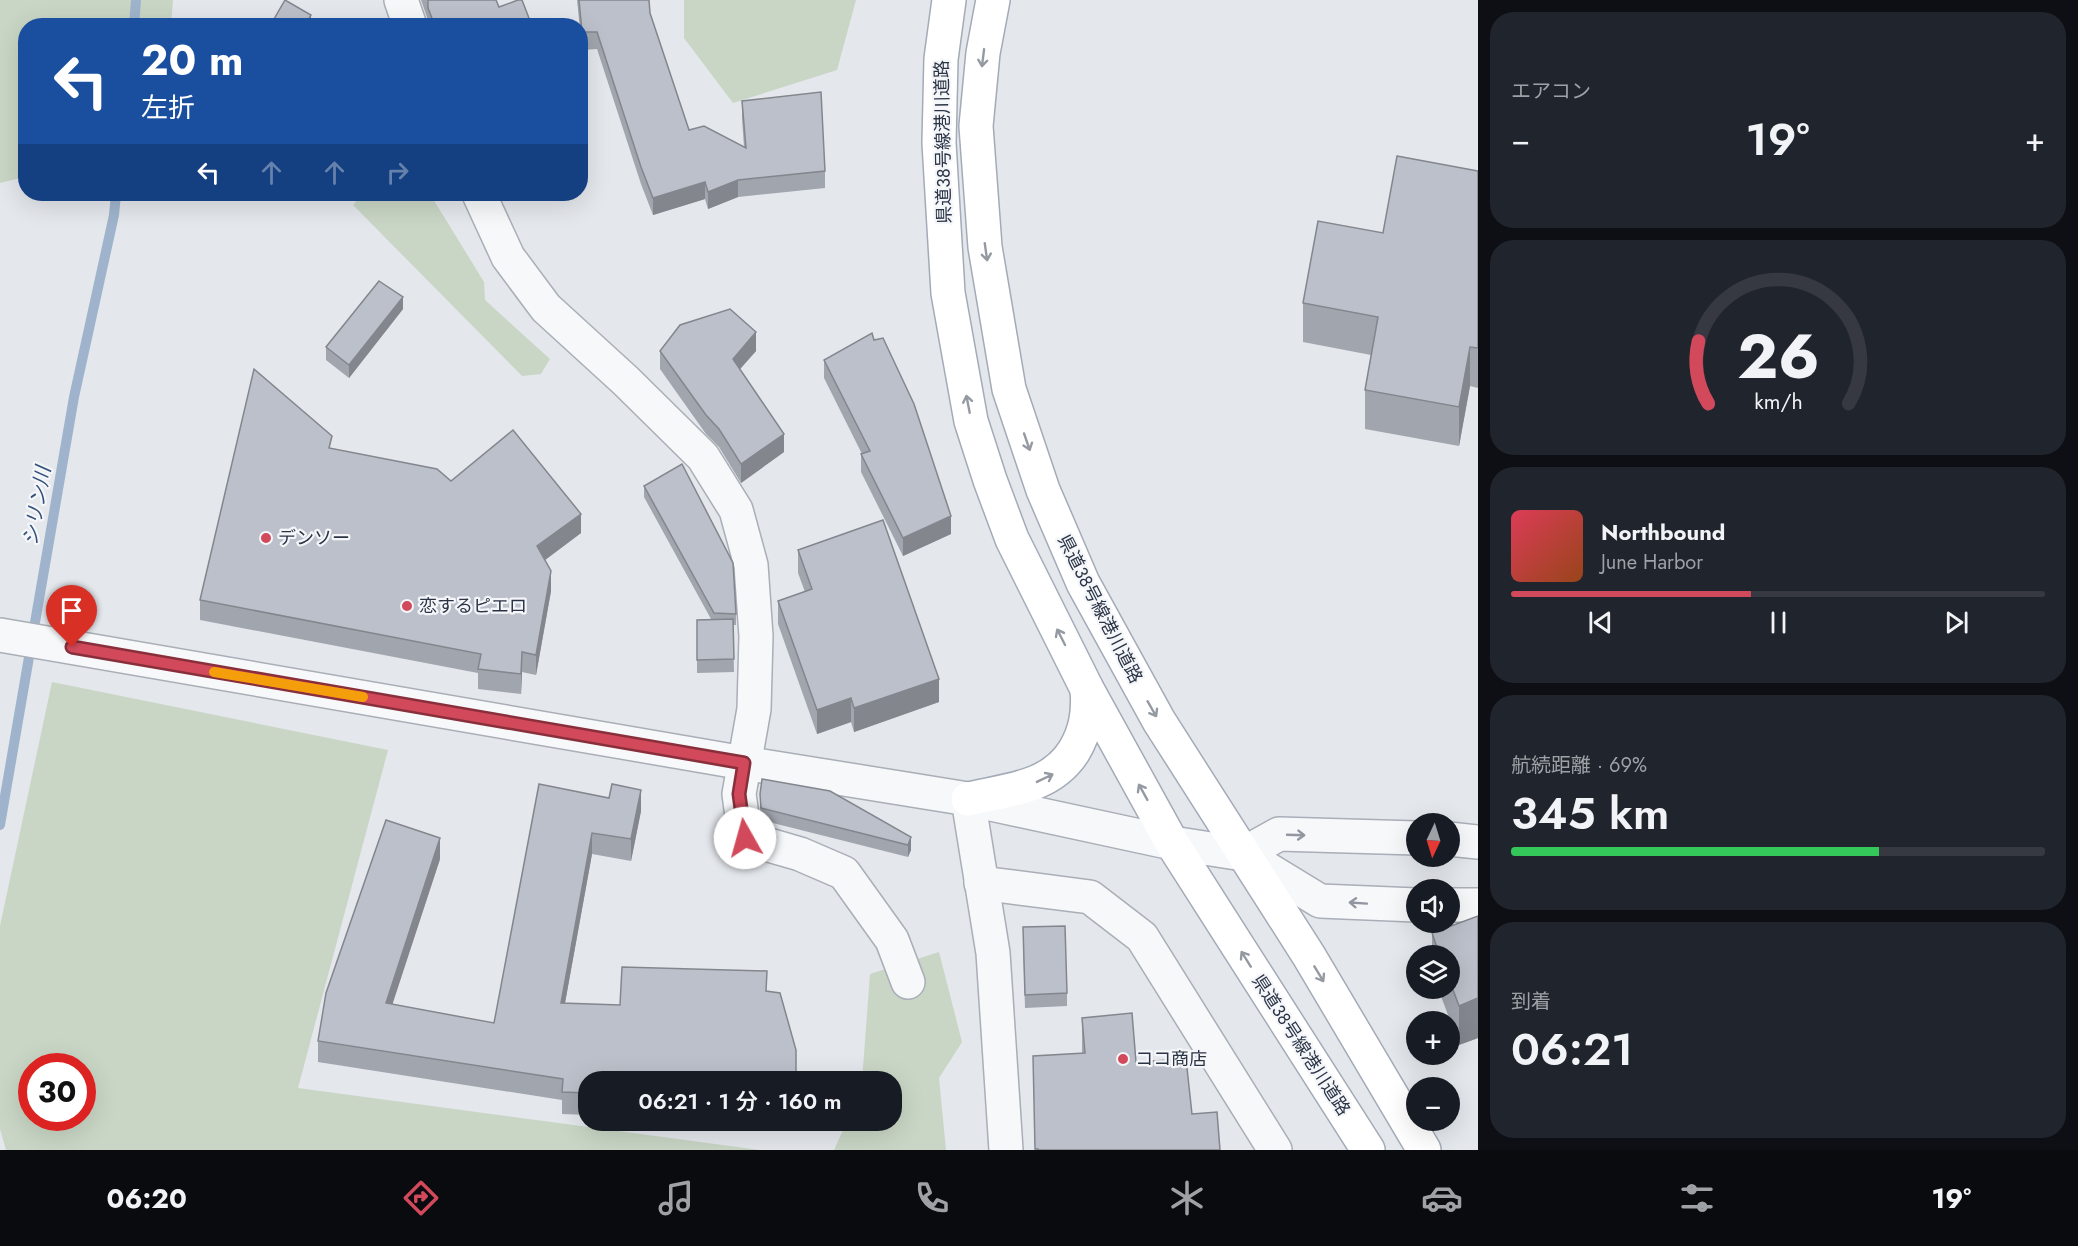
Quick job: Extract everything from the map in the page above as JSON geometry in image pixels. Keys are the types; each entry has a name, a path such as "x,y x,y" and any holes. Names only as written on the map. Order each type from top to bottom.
{"main road":[{"name":"県道38号線港川道路","path":"949,0 941,59 939,143 948,293 971,421 990,480 1012,539 1087,689 1172,843 1368,1150"},
{"name":"県道38号線港川道路","path":"993,0 983,53 976,126 985,247 1009,389 1043,490 1083,584 1159,721 1309,956 1424,1150"},
{"path":"968,799 1035,783 1054,774 1063,766 1082,737 1089,708 1087,689"}],"street":[{"path":"400,0 407,18"},
{"path":"482,201 508,256 546,308 703,456 736,510 751,565 756,636 753,709 739,794 745,838 800,854 844,873 892,940 908,982"},
{"path":"0,635 744,763 968,799 1172,843 1243,854 1320,901 1406,905"},
{"path":"968,799 993,953 1006,1150"},
{"path":"1243,854 1279,834 1406,838"},
{"path":"1460,840 1478,842"},
{"path":"981,883 1090,897 1142,937 1275,1150"},
{"path":"1460,905 1478,905"}],"green space":[{"path":"0,0 173,0 172,18 18,18 18,179 0,183"},
{"path":"684,0 856,0 837,70 733,103 684,38"},
{"path":"356,201 434,201 484,282 485,300 550,359 541,374 522,376 353,205"},
{"path":"52,682 388,750 298,1088 578,1126 578,1131 618,1131 760,1150 6,1150 0,1129 0,926"},
{"path":"939,952 962,1042 939,1078 946,1150 834,1150 843,1131 902,1131 902,1071 863,1071 870,974"}],"building":[{"path":"285,0 311,15 309,18 275,18"},
{"path":"428,0 496,0 499,7 522,0 529,18 432,18"},
{"path":"579,0 649,0 650,13 689,130 704,126 746,148 742,101 821,92 825,171 738,180 708,192 705,182 653,198 597,32 588,32 588,18 581,18"},
{"path":"1397,156 1478,171 1478,348 1470,347 1459,407 1365,390 1378,317 1303,303 1318,221 1383,233"},
{"path":"379,281 403,297 349,365 326,347"},
{"path":"730,309 756,332 733,359 784,434 741,464 719,429 706,415 660,351 680,325"},
{"path":"872,333 874,340 883,338 914,404 951,516 903,538 861,454 870,451 824,360"},
{"path":"254,369 332,436 329,448 437,469 451,481 513,430 581,514 537,546 551,571 536,655 522,652 521,674 478,669 481,654 200,600"},
{"path":"682,464 733,563 736,614 714,613 644,486"},
{"path":"883,520 939,679 854,708 851,698 817,710 778,601 812,589 798,550"},
{"path":"733,619 734,659 697,660 697,620"},
{"path":"762,779 830,791 911,837 908,845 761,808"},
{"path":"539,784 609,798 612,784 641,790 631,839 592,833 561,1003 620,1005 622,967 767,971 766,991 780,993 796,1050 796,1071 578,1071 578,1093 562,1092 563,1079 318,1041 326,993 386,820 440,838 386,1003 494,1023"},
{"path":"1478,916 1478,998 1459,1006 1456,999 1460,999 1460,945 1436,945 1432,933 1460,933 1460,923"},
{"path":"1065,926 1067,993 1025,995 1023,927"},
{"path":"1132,1013 1136,1062 1186,1059 1192,1114 1217,1112 1220,1150 1035,1149 1033,1056 1085,1053 1082,1018"}],"waterway":[{"name":"シリン川","path":"135,18 136,0"},
{"name":"シリン川","path":"0,825 74,397 115,201"}],"slow traffic":[{"path":"214,672 363,697"}],"place":[{"name":"デンソー","path":"266,538"},
{"name":"恋するピエロ","path":"407,606"},
{"name":"ココ商店","path":"1123,1059"}],"route":[{"path":"72,647 744,763 739,794 745,838"}]}
